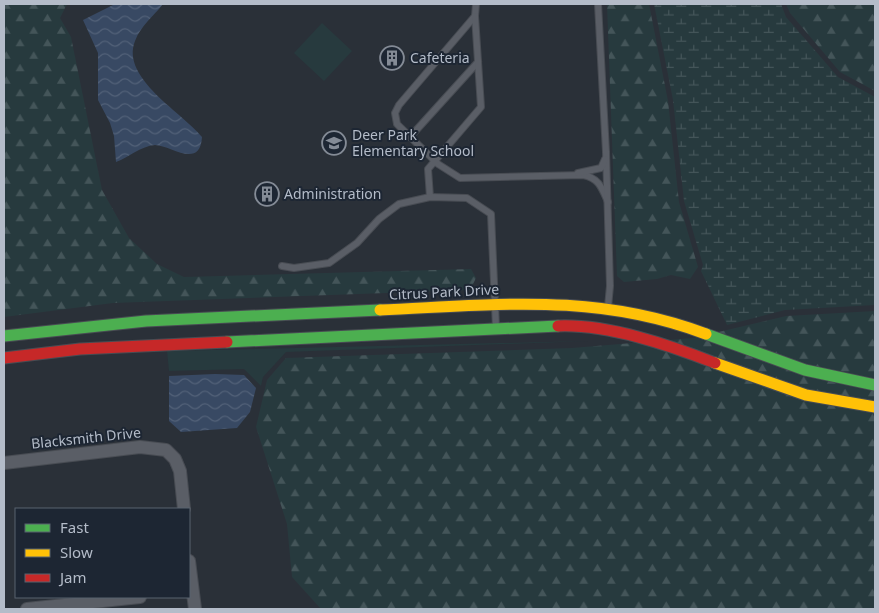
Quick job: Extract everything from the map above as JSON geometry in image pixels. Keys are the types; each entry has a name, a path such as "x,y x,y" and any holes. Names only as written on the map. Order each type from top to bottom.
{"street":[{"name":"Citrus Park Drive","path":"4,336 106,324 542,304 608,308 690,328 773,361 836,379 875,385"},
{"path":"4,358 80,349 563,326 603,330 680,349 744,374 806,395 875,407"},
{"name":"Blacksmith Drive","path":"4,463 130,448 153,447 166,450 175,459 180,471 184,508"},
{"path":"190,592 195,609"},
{"path":"27,609 131,598"}],"lane":[{"path":"430,197 428,169 481,107 475,16 476,4"},
{"path":"598,4 608,202 610,286 608,308"},
{"path":"475,16 399,105 395,113 398,124 434,160 447,171 460,178 591,177 600,183 608,202"},
{"path":"410,137 478,62"},
{"path":"562,176 602,168 606,157"},
{"path":"282,266 294,268 329,263 357,243 379,219 398,204 430,197 466,198 491,214 496,328"}],"green space":[{"path":"4,4 67,4 60,18 71,37 102,190 129,238 157,264 184,277 471,269 476,278 470,290 113,303 4,317"},
{"path":"607,4 649,4 668,101 679,202 698,267 690,279 671,275 657,279 624,282 617,276"},
{"path":"654,4 781,4 786,17 838,77 875,97 875,305 785,310 727,325 701,271 703,265 684,201 673,100"},
{"path":"786,4 875,4 875,91 840,72 790,13"},
{"path":"322,23 352,51 324,81 294,53"},
{"path":"875,311 875,609 321,609 292,577 287,524 256,427 267,380 286,358 572,348 693,338 786,316"},
{"path":"588,341 286,352 263,377 261,386 244,369 169,371 167,351"}],"water":[{"path":"115,4 163,4 144,25 138,35 133,55 136,68 145,81 156,94 202,137 200,147 196,152 190,154 183,153 155,145 116,162 114,136 110,123 98,100 98,53 83,20"},
{"path":"244,375 256,388 250,412 237,428 181,432 169,421 169,376"}],"traffic: fast":[{"path":"4,336 146,321 380,310"},
{"path":"227,342 558,326"},
{"path":"706,334 805,370 875,385"}],"traffic: slow":[{"path":"380,310 544,304 624,312 665,321 706,334"},
{"path":"715,363 806,395 875,407"}],"traffic: jam":[{"path":"558,326 577,326 618,332 678,349 715,363"},
{"path":"4,358 80,349 227,342"}],"place":[{"name":"Cafeteria","path":"392,58"},
{"name":"Deer Park Elementary School","path":"334,143"},
{"name":"Administration","path":"267,194"}]}
